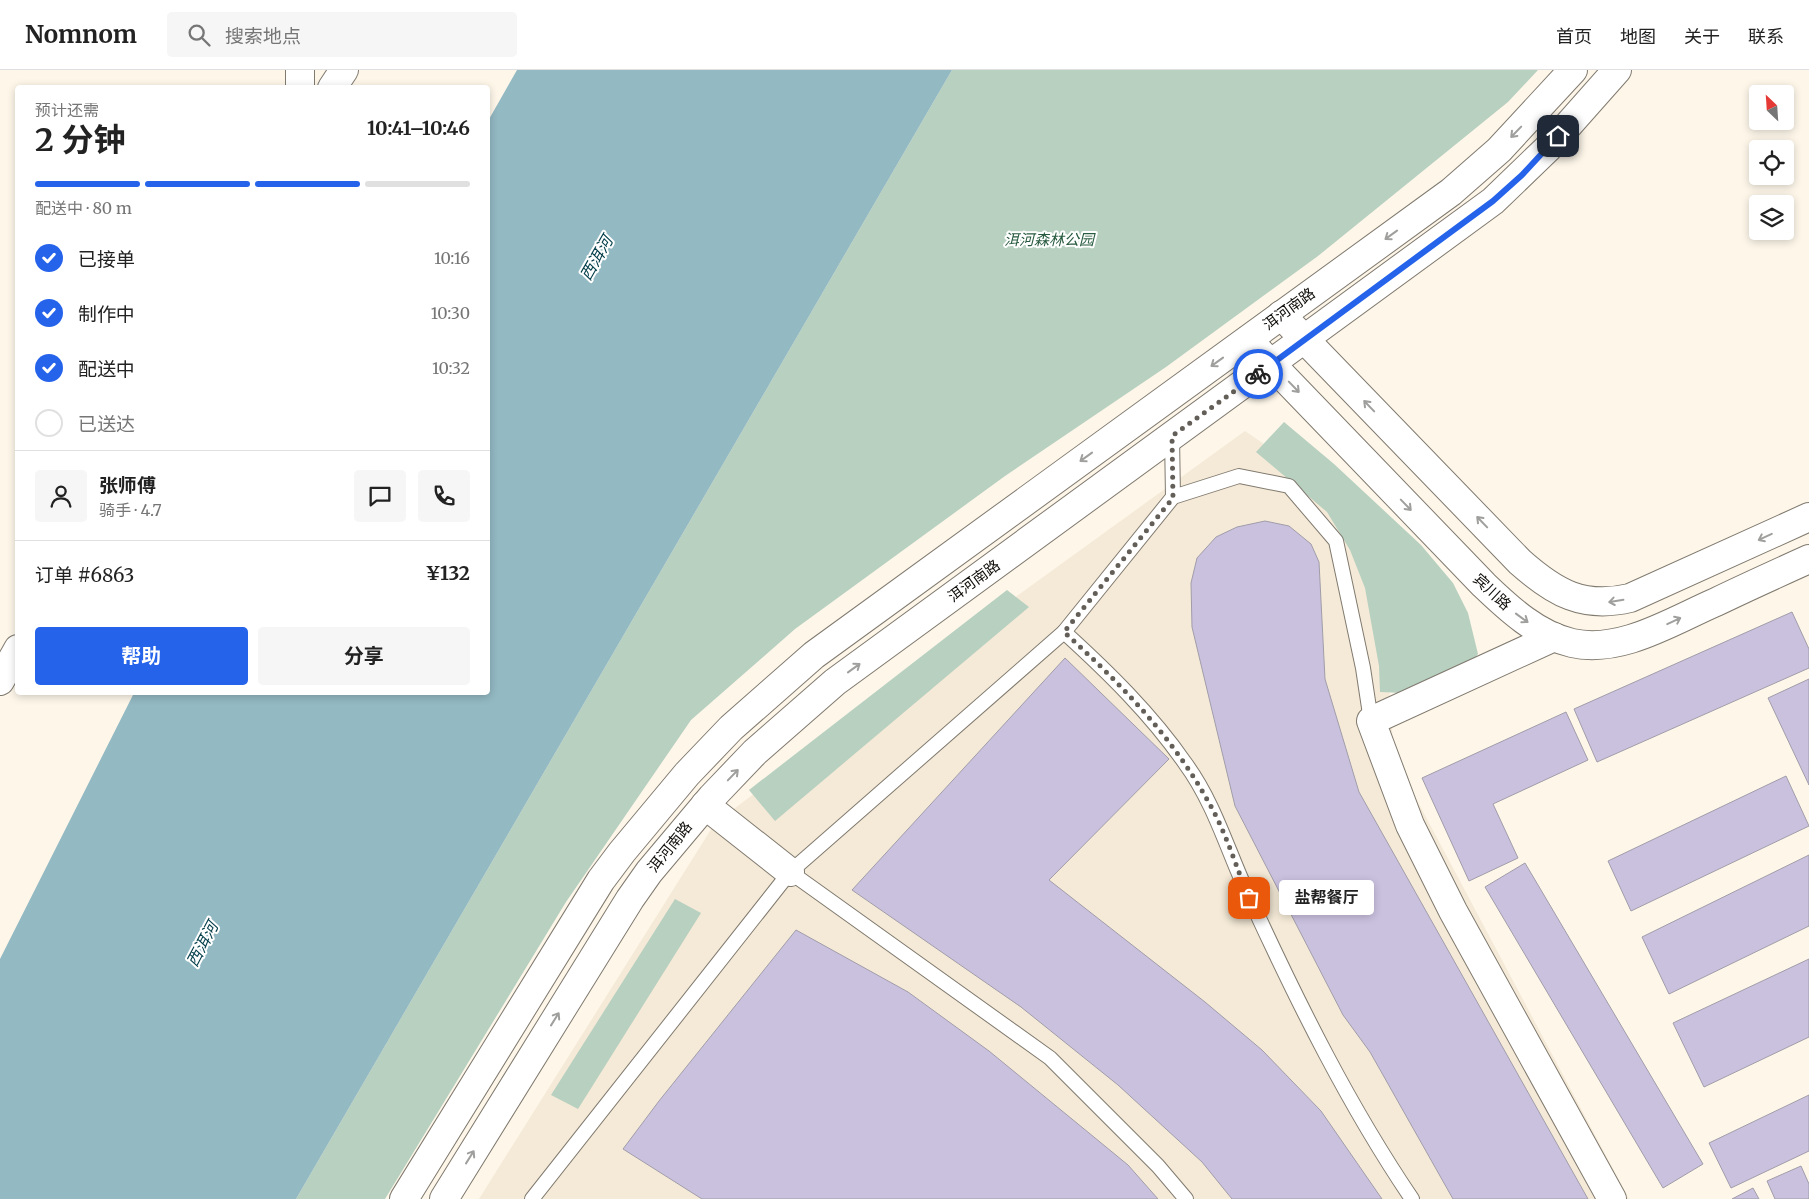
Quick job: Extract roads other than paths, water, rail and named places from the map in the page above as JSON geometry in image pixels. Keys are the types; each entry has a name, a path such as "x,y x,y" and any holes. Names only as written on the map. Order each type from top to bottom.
{"main road":[{"path":"300,70 300,85"},
{"path":"334,85 344,70"},
{"name":"洱河南路","path":"404,1199 601,880 649,817 731,728 814,655 1281,316 1471,175 1522,126 1573,70"},
{"name":"洱河南路","path":"444,1199 630,899 675,839 755,752 828,688 1493,201 1540,156 1617,70"},
{"path":"1281,316 1520,562 1548,585 1574,598 1604,603 1635,597 1809,517"},
{"name":"宾川路","path":"1248,340 1484,585 1520,617 1554,637 1579,644 1597,645 1636,636 1807,564"},
{"path":"1554,637 1371,721 1410,825 1453,911 1612,1199"},
{"path":"0,681 15,654"},
{"path":"705,805 790,872"}],"lane":[{"path":"1172,436 1173,498"},
{"path":"532,1199 790,872 1064,632 1173,498 1239,476 1289,486 1336,541 1363,668 1371,721"},
{"path":"1064,632 1109,673 1159,729 1186,763 1210,804 1249,898 1308,1023 1390,1166 1412,1199"},
{"path":"790,872 1050,1058 1158,1166 1186,1199"}],"water":[{"name":"西洱河","path":"517,70 952,70 296,1199 0,1199 0,959 133,695 490,695 490,117"}],"place":[{"name":"盐帮餐厅","path":"1249,898"}],"park label":[{"name":"洱河森林公园","path":"1049,240"}]}
